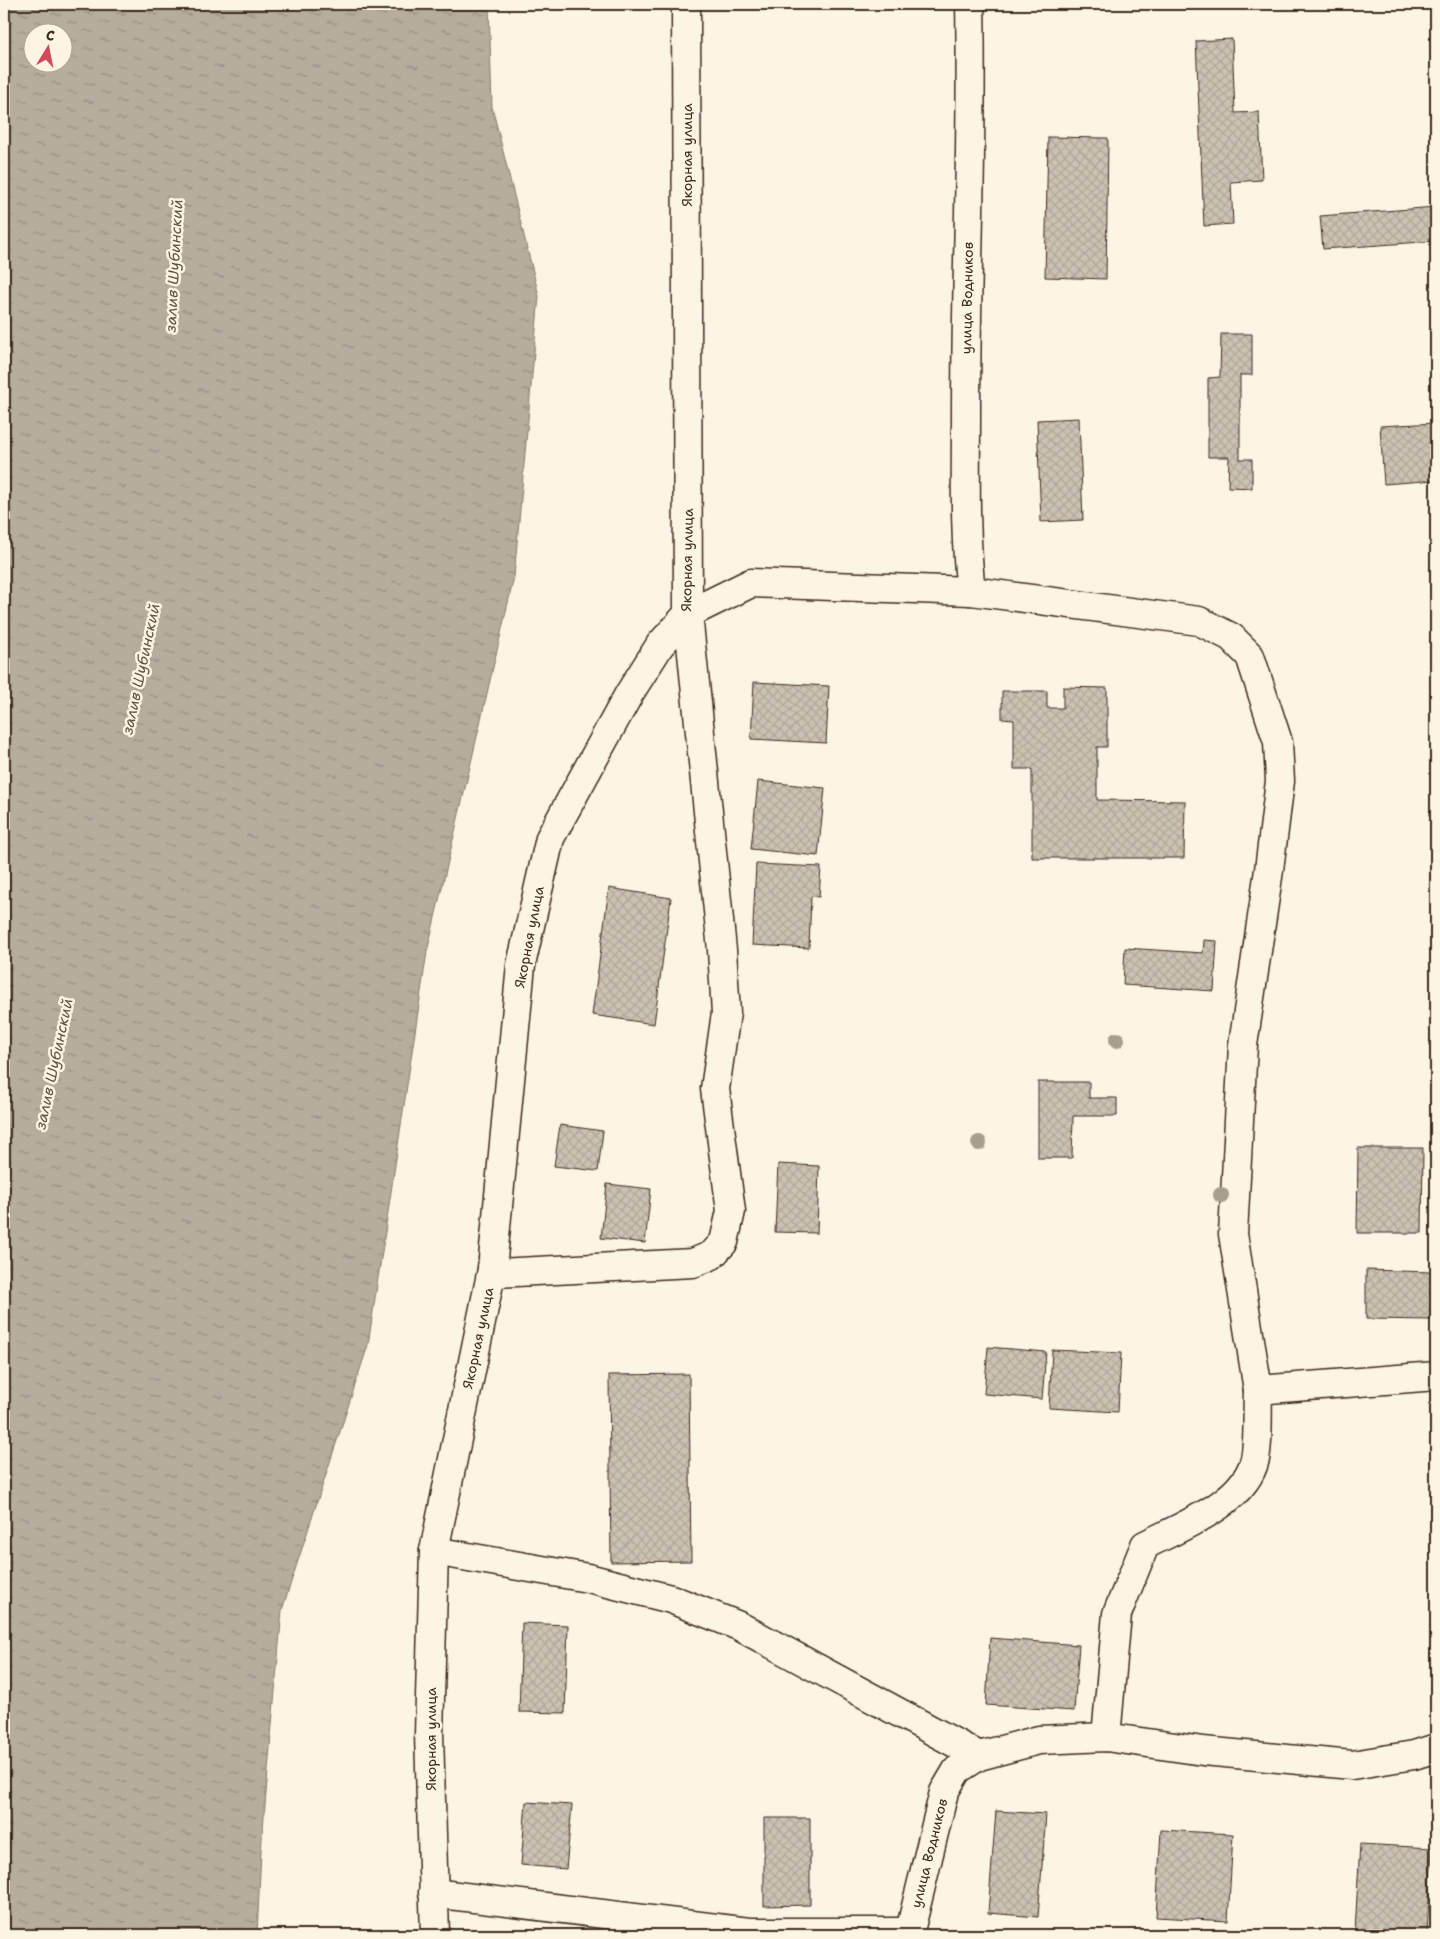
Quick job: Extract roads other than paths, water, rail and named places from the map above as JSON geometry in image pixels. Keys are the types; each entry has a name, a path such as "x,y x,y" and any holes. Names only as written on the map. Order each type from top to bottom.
{"street":[{"name":"Якорная улица","path":"435,1935 429,1734 434,1551 492,1269 521,965 550,838 629,694 660,644 688,614 686,4"},
{"name":"улица Водников","path":"970,4 972,96 966,317 966,552 970,591"},
{"path":"492,1269 496,1273 693,1263 712,1255 724,1242 732,1211 716,1089 726,1013 688,614 751,583 970,591 1199,621 1231,637 1250,656 1278,742 1280,781 1270,870 1243,1045 1233,1234 1258,1390 1255,1460 1238,1490 1214,1510 1145,1544 1117,1614 1106,1737"},
{"path":"1258,1390 1436,1376"},
{"path":"434,1551 588,1578 671,1599 740,1626 979,1756"},
{"name":"улица Водников","path":"909,1934 944,1792 957,1770 979,1756 1039,1740 1106,1737 1203,1751 1352,1765 1414,1755 1436,1748"},
{"path":"433,1894 749,1932 909,1934"}],"water":[{"name":"залив Шубинский","path":"4,4 489,4 492,107 539,296 514,577 427,952 368,1345 282,1610 261,1851 257,1935 4,1935"}]}
